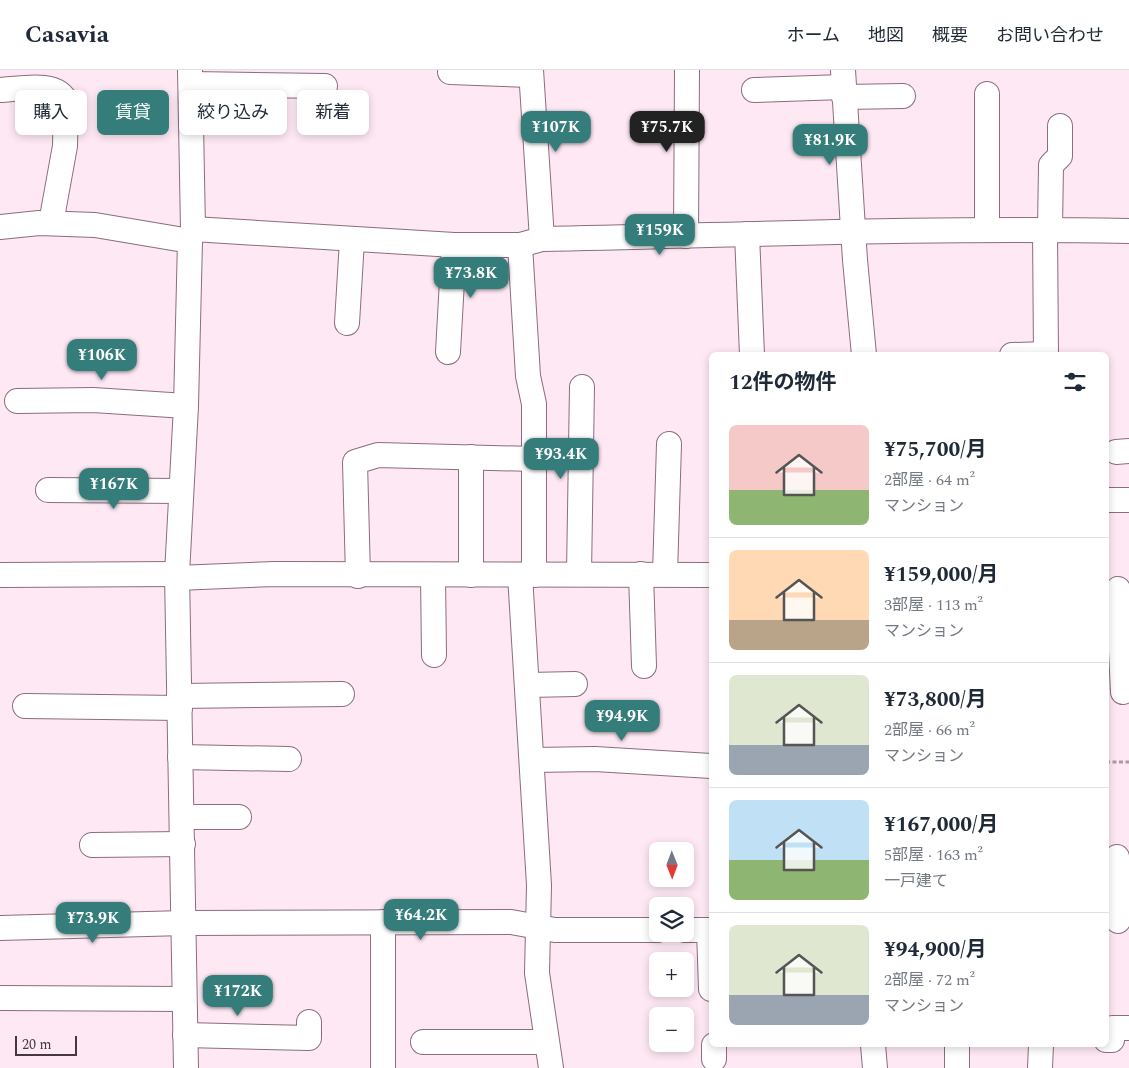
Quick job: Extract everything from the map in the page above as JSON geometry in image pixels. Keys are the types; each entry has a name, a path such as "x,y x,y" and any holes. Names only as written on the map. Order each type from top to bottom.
{"street":[{"path":"686,236 687,70"},
{"path":"450,72 531,72 531,242 528,376 534,404 534,459 527,575 528,685 540,885 537,925 537,973 550,1068"},
{"path":"186,1068 177,576 186,406 192,235 190,77 314,81"},
{"path":"754,90 843,85 903,96"},
{"path":"843,85 864,352"},
{"path":"0,90 50,88 58,90 64,96 66,102 65,146 51,223"},
{"path":"987,94 987,229"},
{"path":"1046,352 1050,165 1060,156 1060,126"},
{"path":"0,227 51,223 95,225 192,235 454,245 854,231 987,229 1129,231"},
{"path":"747,234 752,352"},
{"path":"346,323 352,240"},
{"path":"448,352 454,245"},
{"path":"579,574 582,387"},
{"path":"17,401 93,400 186,406"},
{"path":"665,574 670,444"},
{"path":"358,576 355,462 378,456 534,459"},
{"path":"471,457 471,575"},
{"path":"48,490 181,491"},
{"path":"0,575 177,576 275,574 433,576 709,574"},
{"path":"642,574 644,666"},
{"path":"433,576 434,655"},
{"path":"1118,589 1120,692"},
{"path":"528,685 576,684"},
{"path":"37,713 179,702 342,694"},
{"path":"180,757 289,758"},
{"path":"533,760 595,759 709,766"},
{"path":"182,817 239,817"},
{"path":"92,846 182,844"},
{"path":"1117,857 1118,921"},
{"path":"383,922 383,1068"},
{"path":"0,928 41,925 184,923 511,922 537,925 555,930 649,930"},
{"path":"694,930 709,930"},
{"path":"0,998 184,999"},
{"path":"185,1035 309,1038 309,1022"},
{"path":"1109,1040 1112,1040 1112,1028 1129,1028"},
{"path":"423,1042 546,1042"},
{"path":"874,1047 875,1068"},
{"path":"957,1047 957,1068"},
{"path":"1040,1068 1041,1047"}],"path":[{"path":"1109,762 1129,762"}]}
